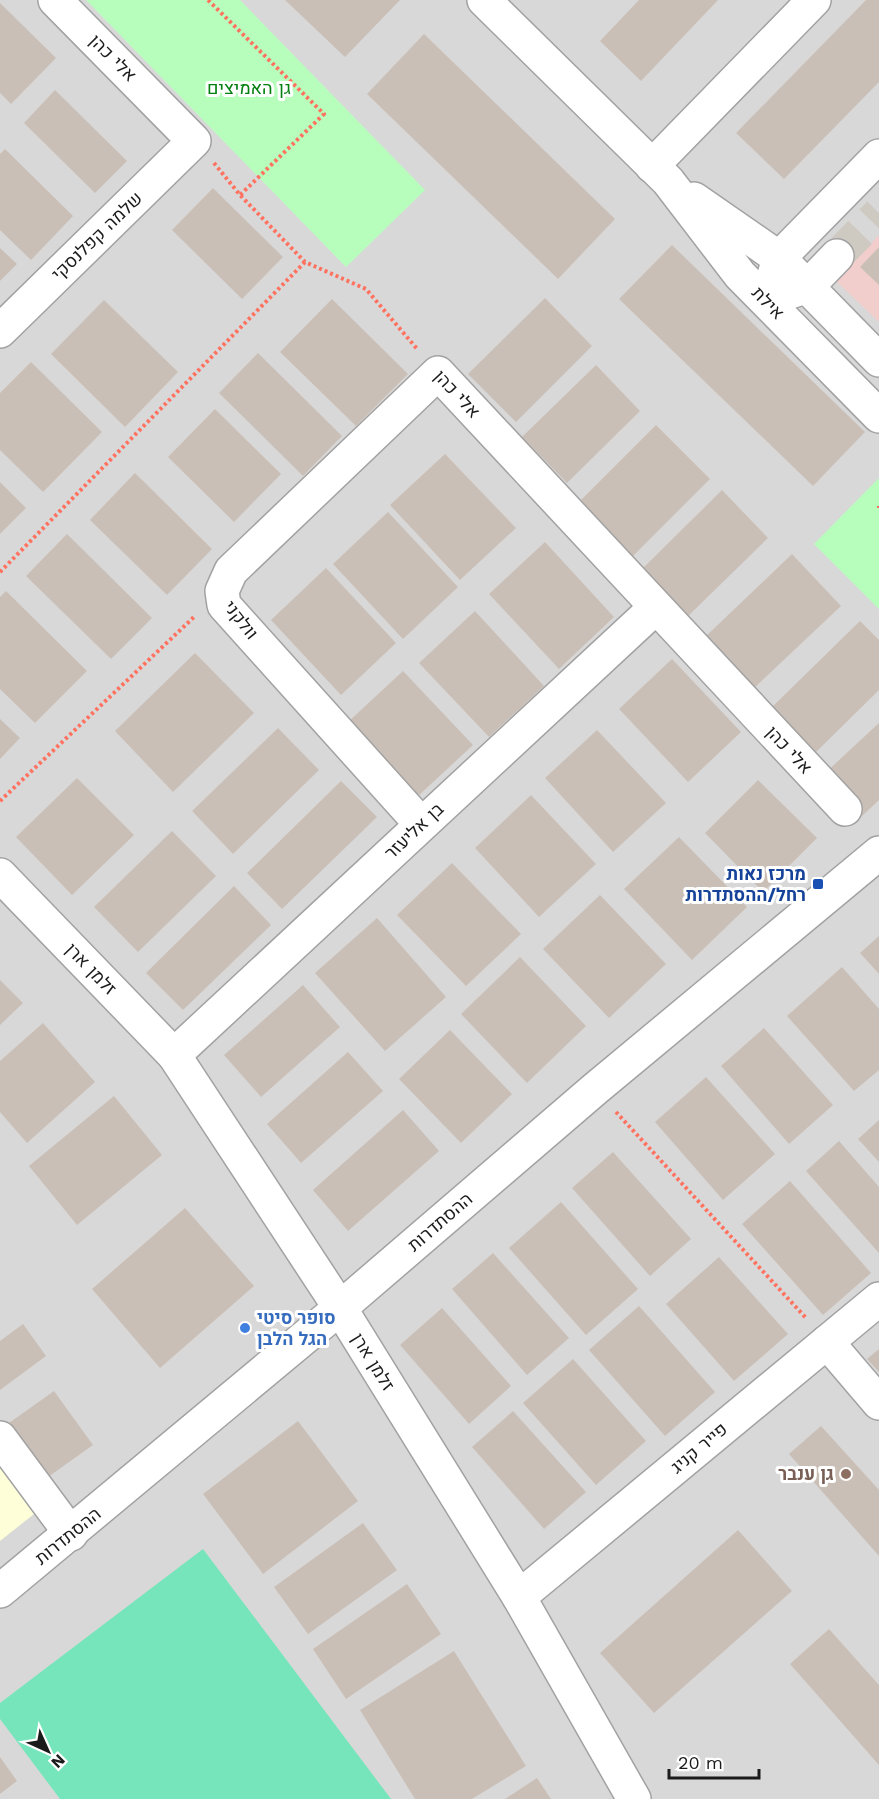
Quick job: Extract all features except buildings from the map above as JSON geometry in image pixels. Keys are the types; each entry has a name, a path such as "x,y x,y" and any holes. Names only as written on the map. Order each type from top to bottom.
{"street":[{"name":"אלי כהן","path":"55,0 194,141"},
{"name":"אילת","path":"484,0 660,174 740,274 879,416"},
{"path":"660,174 814,0"},
{"name":"שלמה קפלנסקי","path":"0,331 194,141"},
{"path":"766,301 779,258 879,156"},
{"name":"אילת","path":"660,174 779,258 879,360"},
{"path":"766,301 808,286 837,256"},
{"name":"אלי כהן","path":"438,373 845,809"},
{"name":"וולקני","path":"421,824 224,605 222,591 231,571 438,373"},
{"name":"בן אליעזר","path":"174,1055 655,608"},
{"name":"ההסתדרות","path":"0,1591 71,1534 340,1308 595,1089 879,853"},
{"name":"זלמן ארן","path":"0,875 174,1055 340,1308 519,1597 634,1799"},
{"name":"פייר קניג","path":"519,1597 879,1299"},
{"path":"827,1342 879,1403"},
{"path":"0,1438 71,1534"}],"path":[{"path":"207,0 324,114 240,195"},
{"name":"אלי כהן","path":"194,141 240,195 305,262 366,289 438,373"},
{"path":"0,572 305,262"},
{"path":"0,801 222,591"},
{"path":"595,1089 827,1342"}],"shaded area":[{"path":"0,0 879,0 879,1799 0,1799"},
{"path":"879,235 879,322 835,280"},
{"path":"0,1468 34,1514 0,1541"}],"green space":[{"name":"גן האמיצים","path":"86,0 240,0 425,190 346,267"},
{"path":"879,478 879,609 814,544"},
{"path":"203,1549 391,1799 60,1799 0,1719 0,1703"}],"tunnel":[{"path":"837,256 879,213"}],"place":[{"name":"מרכז נאות רחל/ההסתדרות","path":"818,884"},
{"name":"סופר סיטי הגל הלבן","path":"245,1328"},
{"name":"גן ענבר","path":"846,1474"}]}
